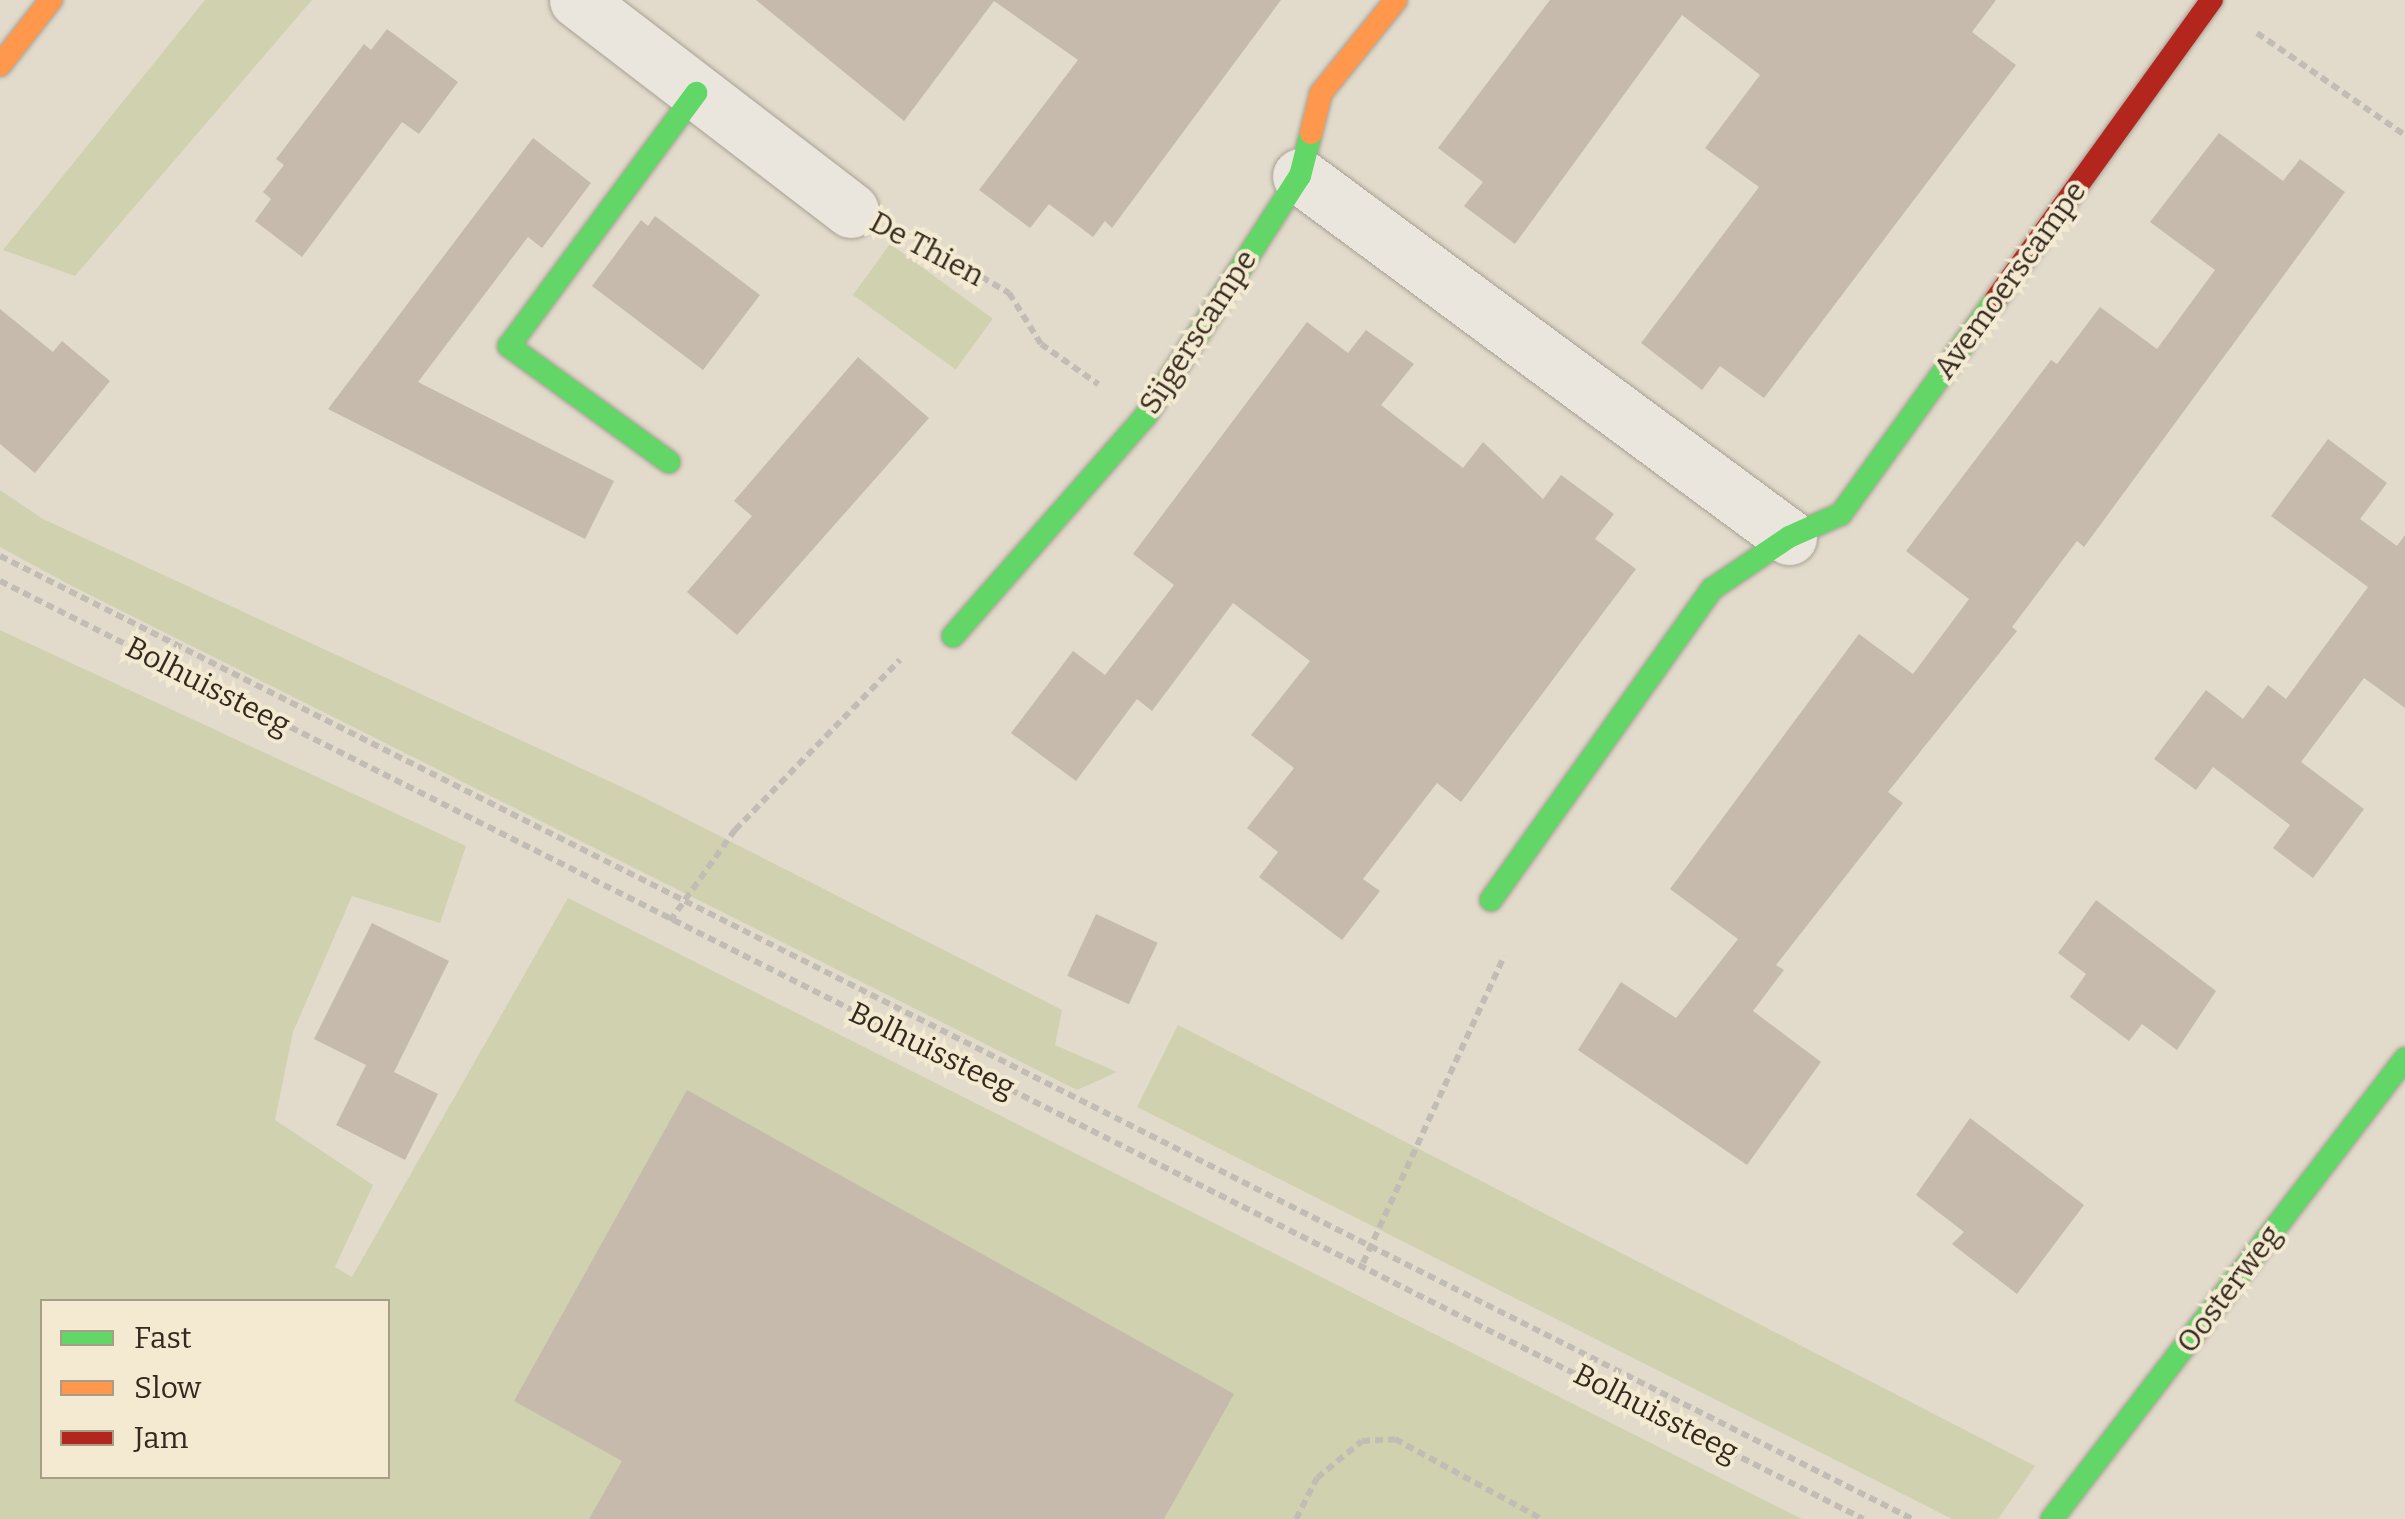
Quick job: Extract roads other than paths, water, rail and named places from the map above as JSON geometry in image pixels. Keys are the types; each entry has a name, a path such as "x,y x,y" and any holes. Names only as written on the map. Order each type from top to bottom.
{"street":[{"path":"0,65 51,0"},
{"name":"De Thien","path":"577,0 851,210"},
{"name":"Sijgerscampe","path":"953,636 1145,417 1300,176 1320,93 1396,0"},
{"name":"Avemoerscampe","path":"1492,900 1712,589 1789,537 1841,514 2212,0"},
{"path":"669,462 509,346 696,93"},
{"path":"1300,176 1789,537"},
{"name":"Oosterweg","path":"2052,1519 2405,1058"}]}
